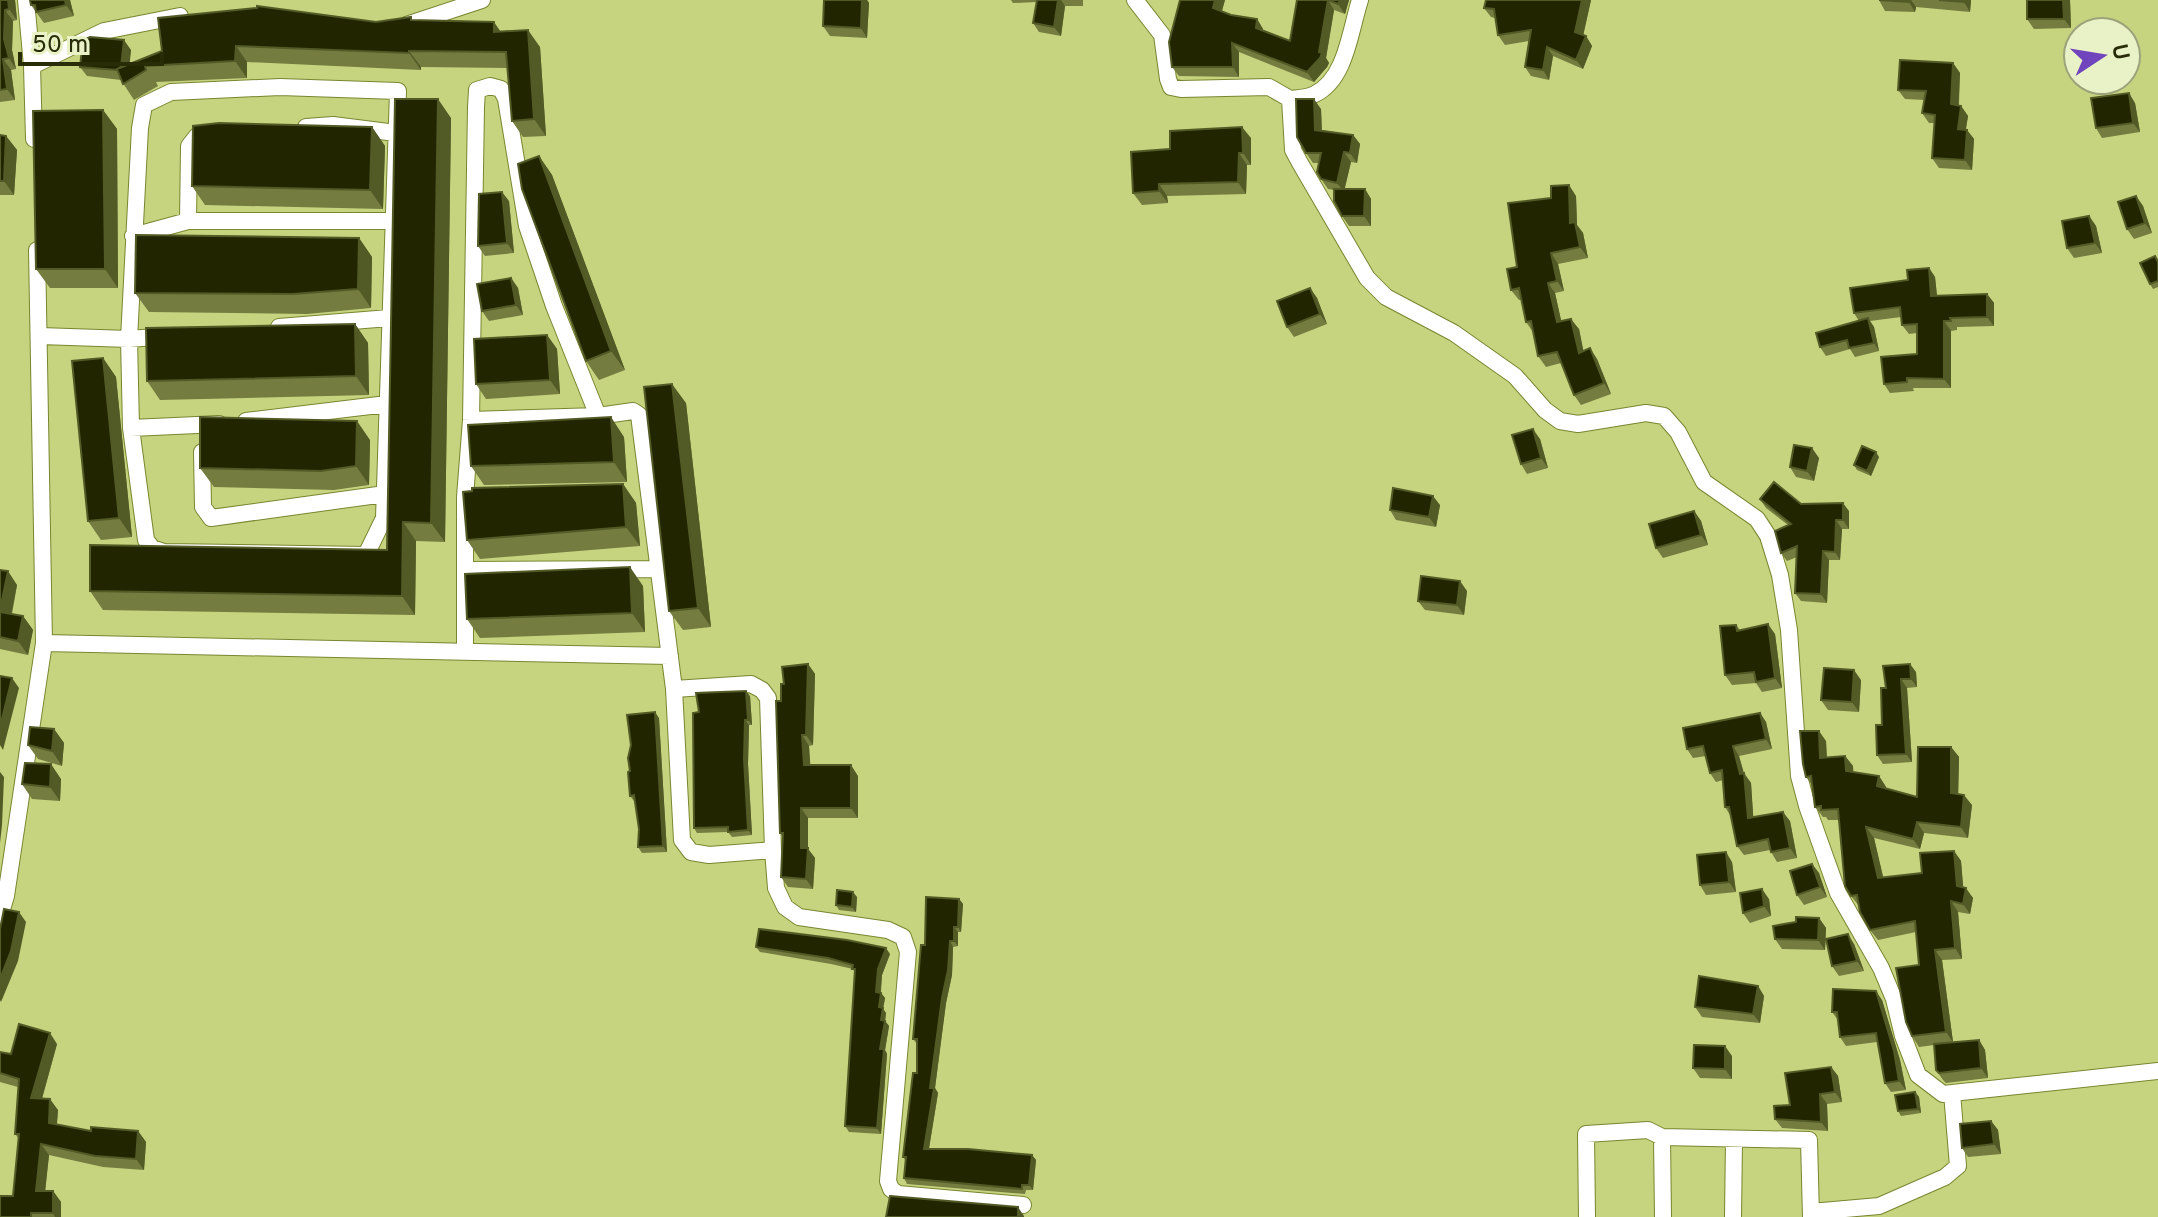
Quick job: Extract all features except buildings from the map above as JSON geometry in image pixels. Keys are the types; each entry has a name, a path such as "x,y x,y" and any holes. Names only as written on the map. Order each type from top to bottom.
{"street":[{"path":"26,0 32,66 34,161"},
{"path":"389,27 415,24 482,0"},
{"path":"1135,0 1162,35 1171,87 1269,87 1290,99 1312,96 1337,76 1360,0"},
{"path":"32,66 104,31 197,14"},
{"path":"465,652 466,570 473,497 471,420 477,90 490,86 501,89 506,99 527,226 554,306 598,416"},
{"path":"280,87 389,89 398,91 396,133 384,518 366,555 164,552 152,548 146,540 131,428 129,339 133,236 144,105 171,92 280,87"},
{"path":"1290,99 1293,150 1367,278 1386,297 1454,333 1515,376 1545,410 1560,421 1578,424 1646,413 1664,416 1678,432 1704,482 1757,519 1768,536 1780,575 1789,630 1799,776 1838,893 1881,968 1918,1075 1943,1094 2158,1071"},
{"path":"291,128 333,125 396,133"},
{"path":"188,221 189,146 197,136 222,132"},
{"path":"133,236 188,221 395,221"},
{"path":"0,916 6,896 44,643 37,241"},
{"path":"267,328 389,318"},
{"path":"40,336 129,339 190,334"},
{"path":"131,428 202,426 387,404"},
{"path":"471,420 598,416 633,411 639,415 640,492 658,569 674,689 682,840 691,852 709,855 773,850"},
{"path":"202,426 203,507 211,518 385,494"},
{"path":"466,570 658,569"},
{"path":"44,643 670,656"},
{"path":"674,689 751,684 768,698 776,888 785,907 799,917 888,930 903,937 908,952 888,1181 891,1189 898,1194 1023,1205"},
{"path":"1587,1217 1586,1134 1648,1130 1662,1137 1809,1140 1811,1214 1879,1206 1945,1177 1958,1166 1952,1093"},
{"path":"1662,1137 1663,1217"},
{"path":"1733,1217 1734,1139"}]}
